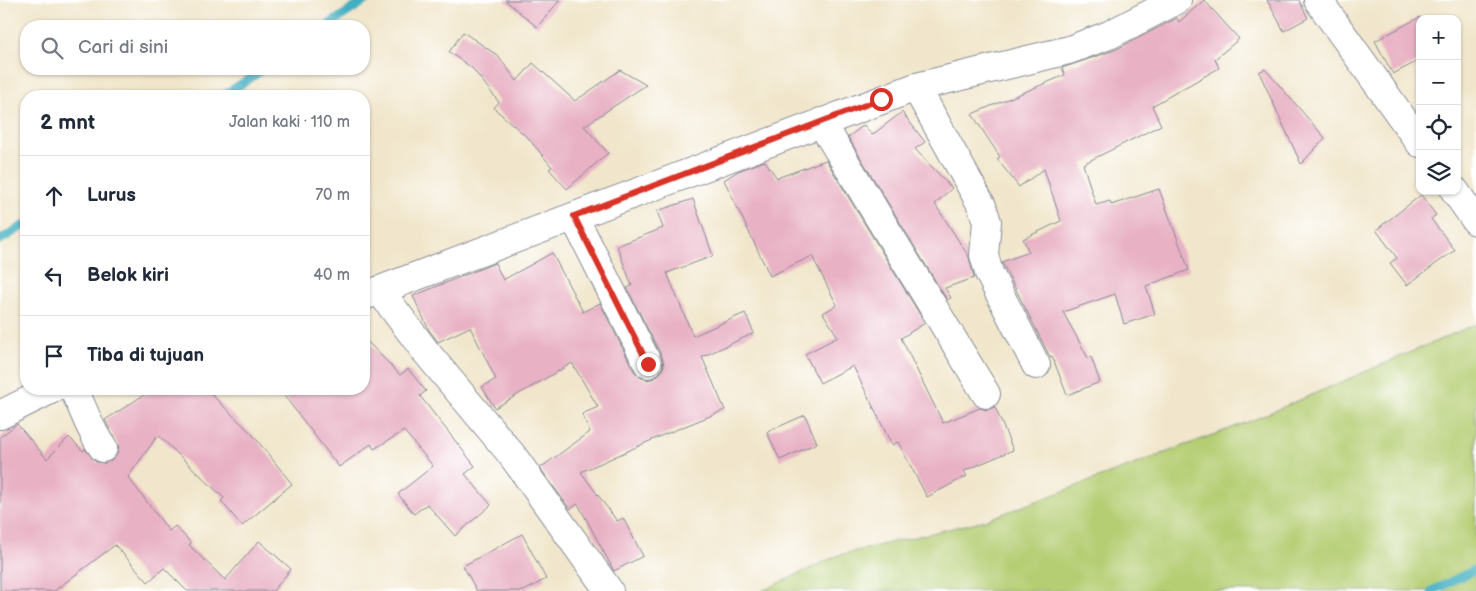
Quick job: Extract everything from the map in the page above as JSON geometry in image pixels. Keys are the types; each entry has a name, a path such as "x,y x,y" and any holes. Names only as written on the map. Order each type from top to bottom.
{"street":[{"path":"609,591 512,455 426,352 372,294 916,86 1069,50 1109,35 1177,0"},
{"path":"1318,0 1416,137"},
{"path":"916,86 982,206 987,222 984,255 989,273 1036,365"},
{"path":"821,122 986,394"},
{"path":"1457,195 1476,221"},
{"path":"574,216 648,364"},
{"path":"0,414 40,395"},
{"path":"76,395 94,437 103,448"}],"green space":[{"path":"1476,324 1476,591 762,591 839,555 986,520 1253,420"}],"building":[{"path":"505,0 560,0 537,27"},
{"path":"1204,0 1239,39 1215,59 1219,68 1152,106 1161,125 1083,164 1096,205 1110,201 1111,205 1159,189 1189,270 1146,286 1155,314 1124,324 1115,294 1063,312 1088,358 1091,357 1100,382 1067,395 1052,356 1050,357 1002,262 1029,252 1023,239 1061,221 1044,169 1019,187 997,159 1000,157 972,114 1065,75 1062,68 1115,50 1177,18 1179,22"},
{"path":"1267,0 1299,0 1308,18 1284,31"},
{"path":"1416,19 1416,62 1393,74 1375,41"},
{"path":"463,32 497,55 517,81 533,63 575,101 620,70 646,85 584,126 608,153 567,189 549,169 552,167 529,139 494,108 499,102 472,68 449,52"},
{"path":"1265,69 1325,138 1301,164 1259,72"},
{"path":"902,112 925,142 915,149 952,188 935,204 969,257 974,278 945,288 951,298 947,300 848,137 864,125 872,135"},
{"path":"826,160 925,323 901,338 943,423 980,408 987,410 995,407 1013,450 964,471 967,476 927,497 898,442 892,445 853,366 820,383 805,354 838,337 823,313 837,305 812,256 770,276 724,180 738,171 765,161 777,178"},
{"path":"1421,195 1436,215 1431,219 1455,250 1407,285 1390,263 1397,258 1376,230"},
{"path":"693,199 713,256 667,273 693,336 745,313 754,333 702,357 725,410 663,435 581,472 617,521 623,518 643,556 614,571 578,504 570,509 540,468 590,432 582,414 598,407 572,363 495,408 482,387 496,379 470,327 438,342 429,330 413,296 495,263 503,280 552,253 583,312 600,303 634,371 640,377 647,380 655,378 661,372 664,365 662,357 627,288 632,286 617,246 663,228 657,211"},
{"path":"370,344 400,375 408,369 426,391 420,396 475,466 465,474 491,505 455,536 427,504 414,514 398,494 433,466 404,431 374,449 371,444 339,467 284,395 370,395"},
{"path":"144,395 212,395 253,435 292,484 242,526 221,501 224,498 158,435 128,477 169,531 175,526 191,543 189,545 225,580 259,541 291,569 273,591 187,591 164,568 148,582 115,545 54,591 0,591 0,437 17,424 47,459 69,437 83,451 85,449 96,462 105,463 112,460 117,454 119,447 105,420"},
{"path":"805,415 817,443 780,460 767,432"},
{"path":"522,534 546,579 524,591 477,591 463,566"}],"waterway":[{"path":"336,20 366,0"},
{"path":"232,90 255,75"},
{"path":"0,240 20,228"},
{"path":"1432,591 1476,569"}],"route":[{"path":"648,364 574,216 881,99"}]}
